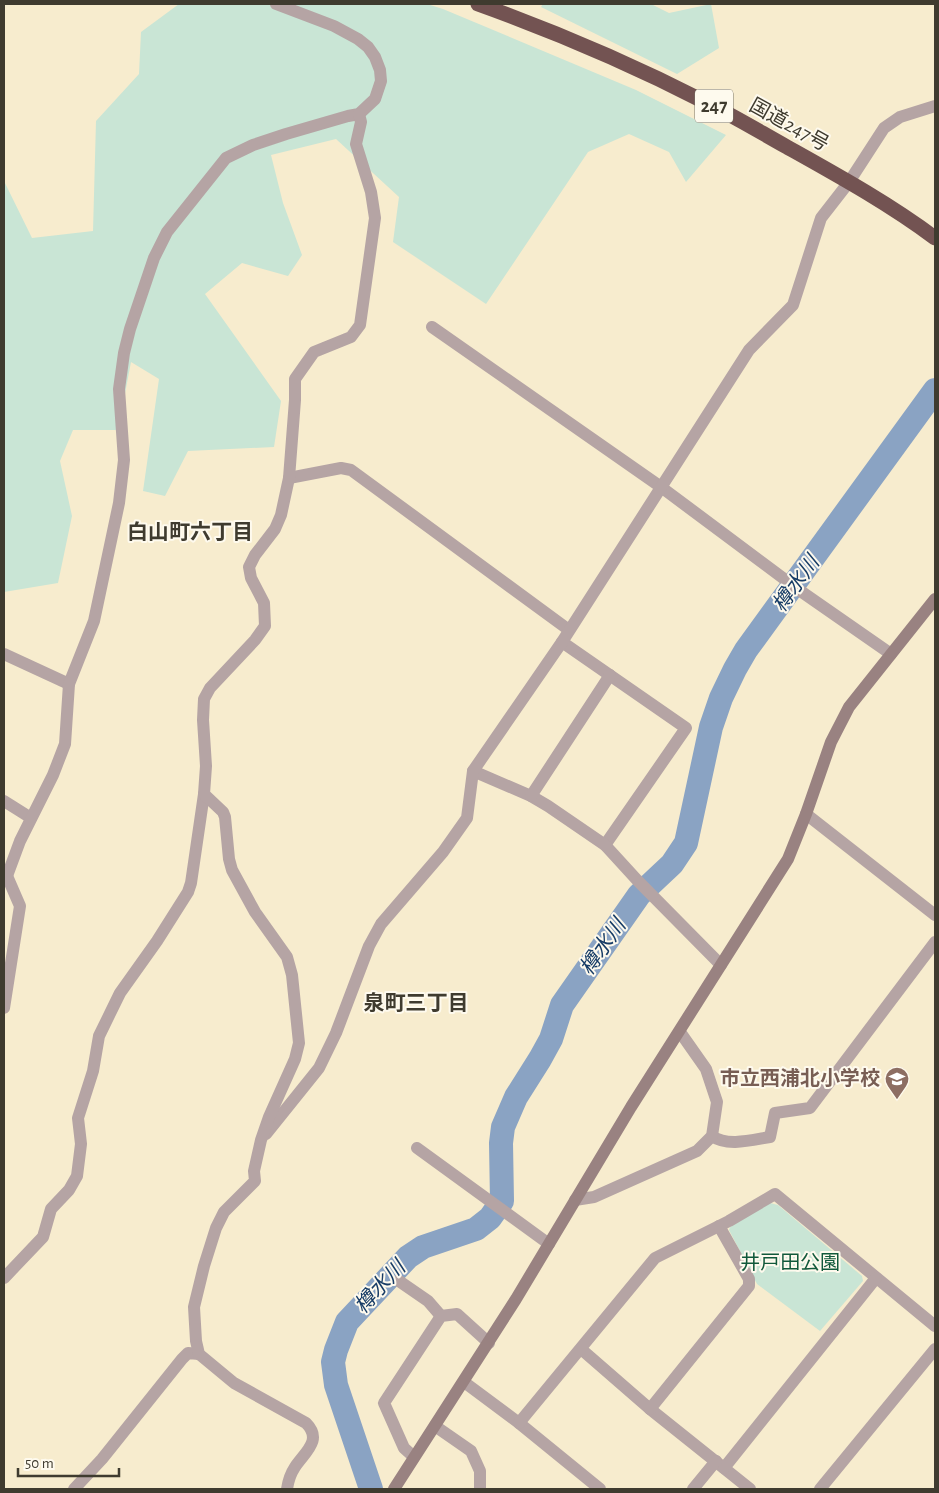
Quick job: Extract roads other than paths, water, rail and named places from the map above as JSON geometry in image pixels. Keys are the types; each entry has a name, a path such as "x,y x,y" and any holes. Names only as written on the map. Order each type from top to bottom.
{"highway":[{"name":"国道247号","path":"478,4 530,22 646,73 708,103 849,182 913,221 935,238"}],"street":[{"path":"4,1008 20,906 5,875 53,774 65,744 69,684 94,621 119,504 124,460 120,389 124,354 130,329 154,258 167,232 226,158 253,145 359,114 374,99 381,81 380,70 375,57 368,47 348,32 276,4"},
{"path":"261,1140 319,1068 336,1033 369,946 381,924 443,852 467,818 473,771 562,642 749,350 793,305 821,218 849,182 884,128 900,117 935,106"},
{"path":"4,1278 42,1237 51,1209 69,1190 77,1176 81,1144 78,1118 93,1072 99,1036 120,993 157,941 188,892 191,883 204,794 206,766 202,720 204,699 210,688 255,640 265,626 264,603 249,567 255,555 275,529 281,515 288,478 295,379 314,352 351,337 360,325 375,218 371,192 356,144 361,122 359,114"},
{"path":"432,327 661,487 799,590 891,654"},
{"path":"288,478 340,468 351,470 569,630"},
{"path":"394,1489 464,1382 631,1107 788,859 831,742 849,707 935,599"},
{"path":"562,642 686,728 605,845"},
{"path":"4,655 69,684"},
{"path":"532,796 610,675"},
{"path":"473,771 532,796 605,845 721,964"},
{"path":"199,1354 194,1307 216,1228 224,1212 255,1181 254,1171 261,1140 269,1117 295,1059 299,1043 292,974 287,957 255,912 232,870 229,859 225,817 223,812 204,794"},
{"path":"4,801 31,818"},
{"path":"806,814 935,915"},
{"path":"712,1136 717,1140 726,1142 770,1136 775,1113 810,1108 935,942"},
{"path":"575,1200 594,1197 697,1152 712,1136 717,1102 706,1070 680,1032"},
{"path":"417,1148 548,1244"},
{"path":"519,1423 655,1258 776,1194 935,1326"},
{"path":"650,1408 749,1286 749,1279 718,1226"},
{"path":"693,1489 720,1465 876,1278"},
{"path":"398,1281 428,1301 441,1316"},
{"path":"414,1457 404,1448 384,1403 441,1316 457,1314 488,1343"},
{"path":"581,1349 750,1489"},
{"path":"820,1489 935,1349"},
{"path":"74,1489 102,1459 188,1353 199,1354 234,1383 306,1424 311,1429 312,1446 294,1468 287,1489"},
{"path":"464,1382 519,1423 600,1489"},
{"path":"435,1426 471,1451 480,1471 480,1489"}],"waterway":[{"name":"樽水川","path":"371,1489 336,1385 333,1362 347,1322 408,1257 423,1247 476,1229 490,1218 502,1201 501,1143 503,1127 516,1097 551,1039 562,1005 639,895 672,864 686,843 711,727 721,698 735,669 746,650 935,390"}],"place":[{"name":"市立西浦北小学校","path":"897,1100"}],"district":[{"name":"白山町六丁目","path":"190,532"},
{"name":"泉町三丁目","path":"416,1003"}],"park label":[{"name":"井戸田公園","path":"790,1263"}]}
